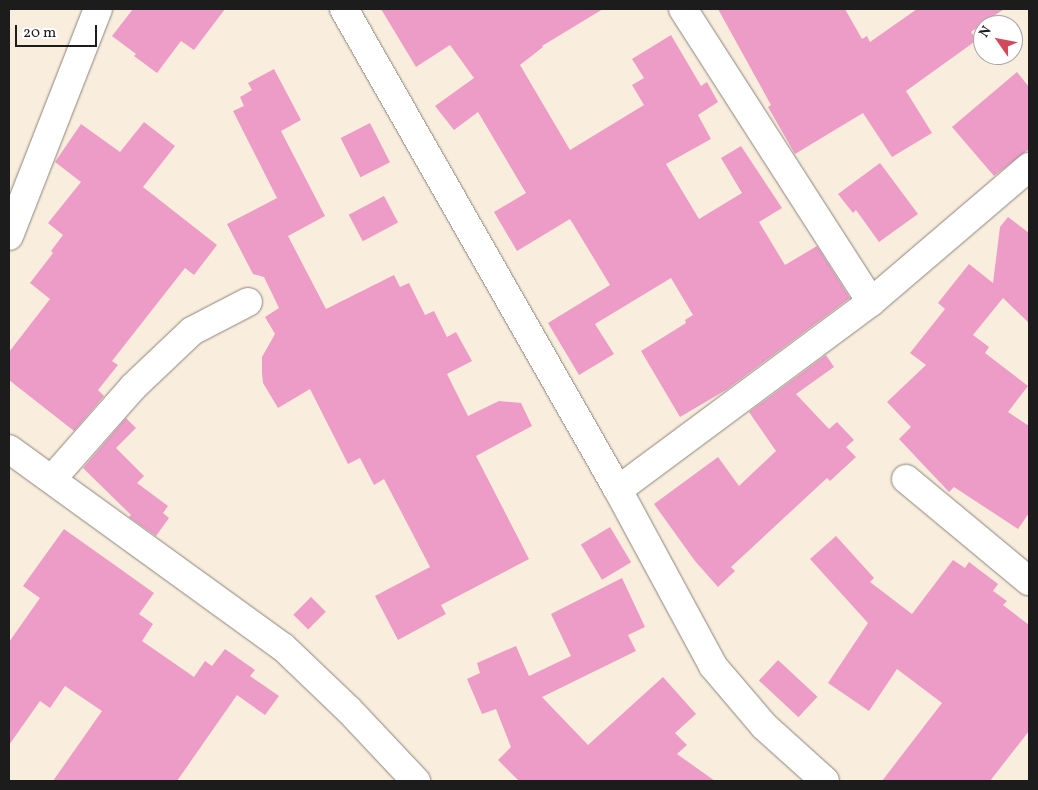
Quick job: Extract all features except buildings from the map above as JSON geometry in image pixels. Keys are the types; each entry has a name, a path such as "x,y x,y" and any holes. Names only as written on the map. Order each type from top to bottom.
{"street":[{"path":"9,236 98,9"},
{"path":"344,9 618,490 713,666 764,726 825,781"},
{"path":"683,9 871,302"},
{"path":"618,490 871,302 1029,167"},
{"path":"52,479 133,387 192,331 248,302"},
{"path":"9,449 283,647 349,710 416,781"},
{"path":"906,479 1029,581"}]}
